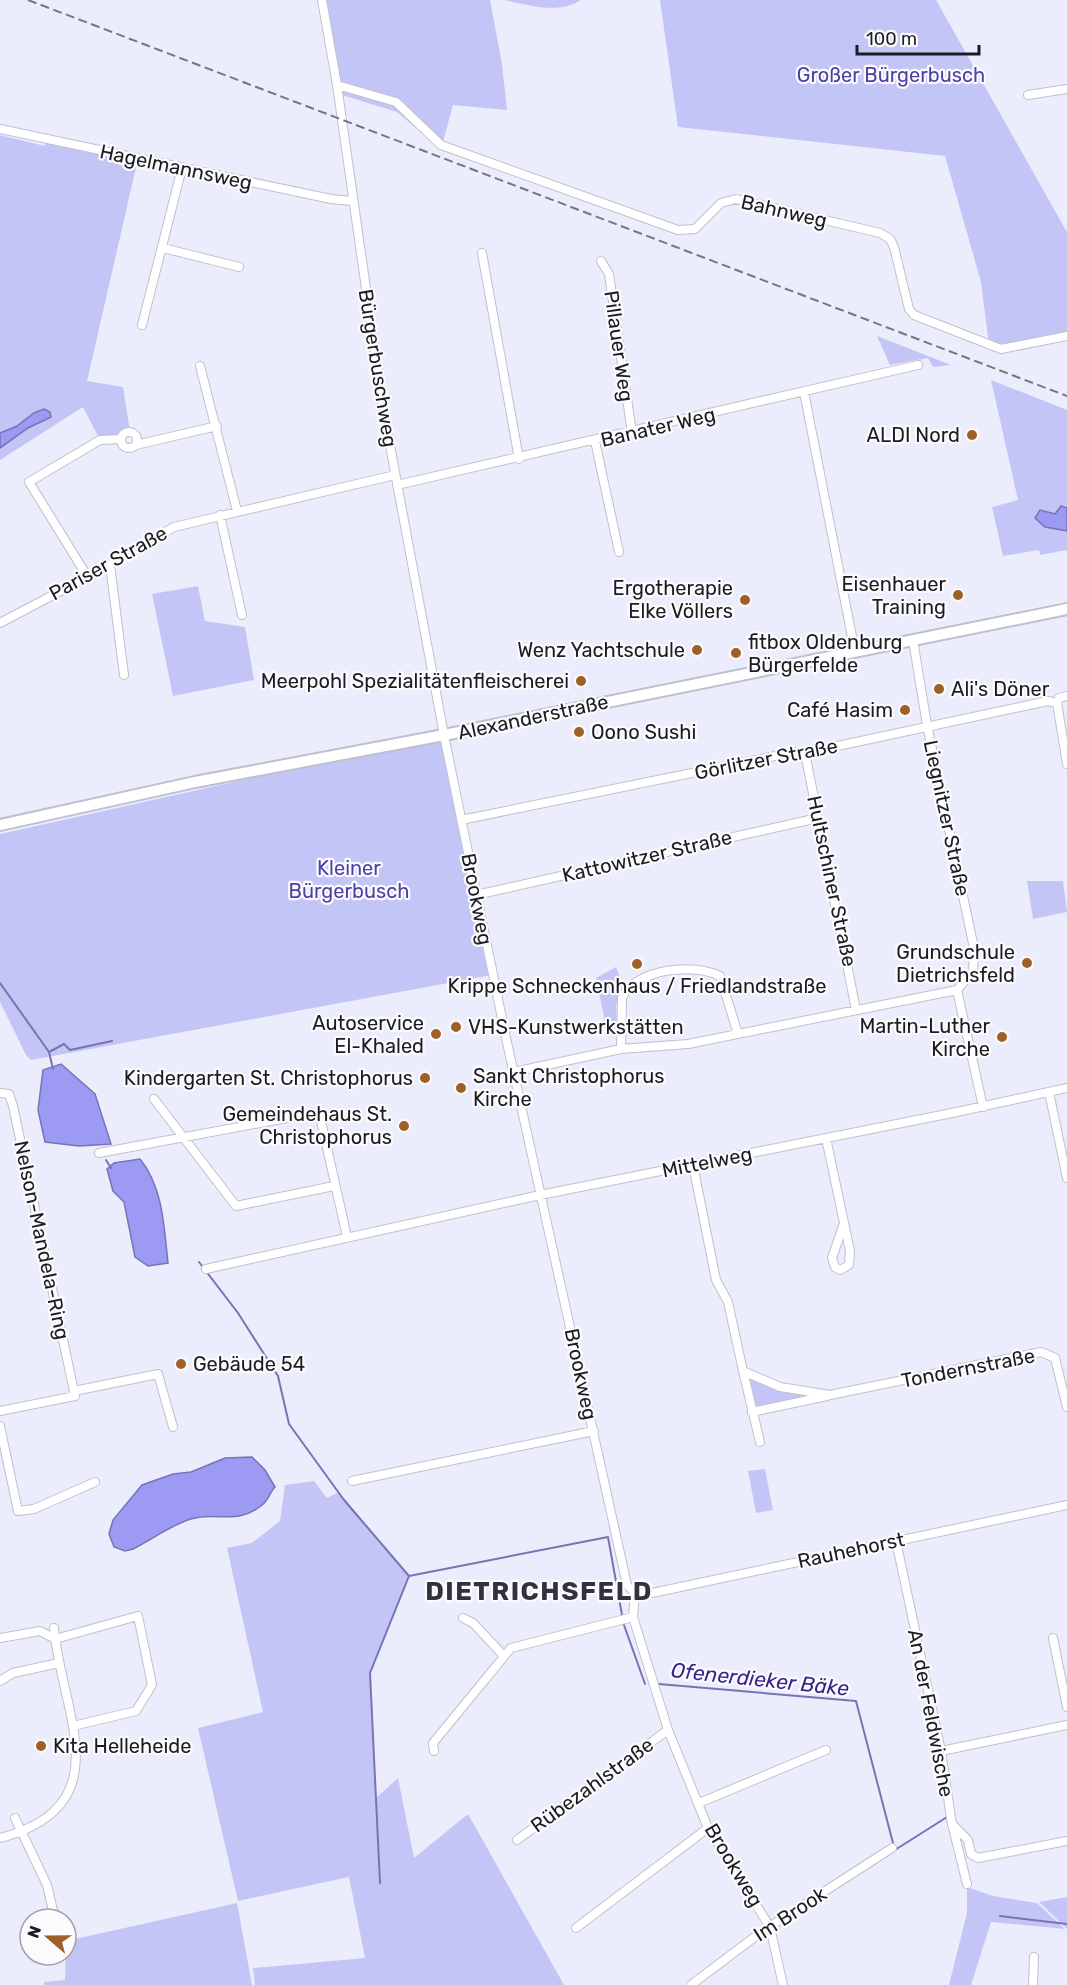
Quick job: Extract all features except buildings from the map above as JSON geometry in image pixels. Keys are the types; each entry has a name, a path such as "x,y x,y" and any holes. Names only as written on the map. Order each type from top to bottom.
{"main road":[{"name":"Alexanderstraße","path":"0,825 195,782 444,735 1067,609"}],"street":[{"name":"Bürgerbuschweg","path":"322,0 337,85 352,201 395,476 444,735"},
{"name":"Bahnweg","path":"337,85 396,102 441,145 678,231 695,229 721,203 736,199 880,233 890,239 894,247 909,309 914,315 1001,349 1067,336"},
{"path":"1028,95 1067,89"},
{"name":"Hagelmannsweg","path":"0,129 338,201 352,201"},
{"path":"142,325 182,168"},
{"path":"163,248 239,267"},
{"path":"482,253 519,459"},
{"name":"Pillauer Weg","path":"601,261 609,274 632,433"},
{"name":"Banater Weg","path":"397,485 632,433 918,365"},
{"path":"200,366 237,511"},
{"path":"804,392 855,652"},
{"path":"120,439 126,448 217,426"},
{"path":"87,576 29,482 100,440 120,439 125,433 133,433 136,437 136,445"},
{"path":"595,441 619,552"},
{"name":"Pariser Straße","path":"0,622 110,565 174,527 220,514 395,476"},
{"path":"220,514 242,615"},
{"path":"110,565 124,675"},
{"name":"Liegnitzer Straße","path":"913,640 927,725 974,948 973,971 968,980 957,990"},
{"path":"1067,696 1059,698 1057,703 1067,764"},
{"name":"Görlitzer Straße","path":"461,820 795,752 805,753 927,725 1048,701 1057,703"},
{"name":"Brookweg","path":"444,735 540,1195 627,1585 635,1593 633,1617 668,1730 708,1828 770,1927 783,1985"},
{"name":"Hultschiner Straße","path":"805,753 856,1010"},
{"name":"Kattowitzer Straße","path":"476,895 818,818"},
{"path":"621,1049 622,998 625,992 638,980 668,972 705,970 720,976 738,1034"},
{"path":"514,1072 621,1049 688,1044 957,990 983,1107"},
{"name":"Mittelweg","path":"206,1269 540,1195 983,1107 1067,1088"},
{"path":"1049,1092 1067,1178"},
{"name":"Nelson-Mandela-Ring","path":"0,1094 9,1094 13,1106 74,1393"},
{"path":"154,1099 236,1206 334,1186"},
{"path":"99,1153 319,1112 347,1237"},
{"path":"826,1138 851,1260 846,1269 840,1270 835,1267 832,1258 843,1226"},
{"path":"693,1165 716,1280 728,1302 760,1442"},
{"name":"Tondernstraße","path":"752,1412 1041,1352 1055,1358 1067,1407"},
{"name":"Tondernstraße","path":"743,1371 780,1387 830,1395"},
{"path":"0,1411 158,1374 172,1427"},
{"path":"0,1426 18,1511 34,1509 95,1482"},
{"path":"352,1481 594,1431"},
{"name":"Rauhehorst","path":"635,1593 652,1593 1067,1505"},
{"name":"An der Feldwische","path":"896,1541 941,1751 952,1824 967,1884"},
{"path":"0,1638 40,1632 55,1639 138,1616 152,1685 136,1711 73,1726"},
{"path":"434,1751 433,1743 511,1648 633,1617"},
{"path":"463,1618 473,1623 503,1655"},
{"path":"0,1838 23,1832 41,1823 67,1793 78,1761 54,1628"},
{"path":"1053,1638 1067,1707"},
{"path":"0,1681 13,1673 59,1663"},
{"path":"941,1751 1067,1725"},
{"name":"Rübezahlstraße","path":"517,1840 668,1730"},
{"path":"699,1803 826,1750"},
{"path":"15,1818 47,1885 52,1907"},
{"path":"952,1824 968,1840 971,1854 978,1858 1067,1841"},
{"path":"576,1928 708,1828"},
{"name":"Im Brook","path":"691,1985 770,1927 892,1848"},
{"path":"1033,1985 1034,1957"}],"green space":[{"path":"325,0 490,0 502,64 507,110 453,105 441,149 397,112 342,95"},
{"path":"504,0 581,0 563,7 543,8"},
{"name":"Großer Bürgerbusch","path":"660,0 936,0 1067,232 1067,336 1001,349 989,345 981,282 945,156 678,127"},
{"path":"0,135 45,146 45,140 138,159 87,381 123,387 130,432 121,437 100,440 83,407 0,460 0,448 28,428 51,417 50,412 34,413 17,426 0,433"},
{"path":"877,336 951,365 933,367 928,358 890,365"},
{"path":"991,380 1067,410 1067,550 1040,555 1039,550 1003,556 992,507 1018,500"},
{"path":"198,586 205,621 245,627 254,680 173,696 152,594"},
{"name":"Kleiner Bürgerbusch","path":"444,735 492,975 31,1060 26,1055 0,1002 0,834"},
{"path":"1027,881 1063,881 1067,912 1033,919"},
{"path":"616,967 623,985 616,1005 617,1033 608,1036 596,978"},
{"path":"743,1371 763,1380 830,1395 752,1412"},
{"path":"765,1469 773,1510 756,1513 748,1471"},
{"path":"314,1481 327,1498 339,1492 409,1576 370,1673 376,1798 398,1778 414,1858 468,1814 564,1985 255,1985 253,1968 365,1958 349,1877 238,1901 198,1728 263,1712 227,1548 252,1543 280,1521 285,1485"},
{"path":"967,1887 993,1896 1037,1903 1065,1929 991,1922 971,1985 949,1985 967,1913"},
{"path":"1067,1897 1067,1929 1039,1902"},
{"path":"237,1903 252,1985 44,1985 44,1982 65,1980 65,1967 78,1967 78,1938"}],"shaded area":[{"path":"44,409 50,412 51,417 28,428 0,448 0,433 17,426 34,413"},
{"path":"1061,506 1067,508 1067,531 1045,527 1035,518 1040,510 1055,514"},
{"path":"61,1064 95,1094 111,1144 79,1146 45,1142 38,1110 43,1070"},
{"path":"140,1159 154,1182 158,1195 168,1263 148,1266 135,1257 124,1202 113,1191 107,1169 114,1163"},
{"path":"252,1457 265,1470 275,1487 264,1503 253,1511 235,1517 210,1516 191,1519 133,1549 125,1551 114,1547 109,1534 113,1520 142,1485 173,1474 191,1472 225,1458"}],"waterway":[{"name":"Ofenerdieker Bäke","path":"0,983 49,1052 53,1069"},
{"path":"49,1052 64,1044 70,1050 112,1041"},
{"name":"Ofenerdieker Bäke","path":"106,1160 111,1168"},
{"path":"199,1262 238,1313 278,1376 289,1424 344,1500 409,1576 608,1537 622,1615"},
{"path":"380,1883 370,1673 409,1576"},
{"name":"Ofenerdieker Bäke","path":"624,1625 645,1684"},
{"name":"Ofenerdieker Bäke","path":"659,1684 856,1701 893,1843"},
{"name":"Ofenerdieker Bäke","path":"895,1850 947,1817"},
{"name":"Ofenerdieker Bäke","path":"1000,1916 1067,1924"}],"railway":[{"path":"28,0 1067,396"}],"place":[{"name":"ALDI Nord","path":"972,435"},
{"name":"Eisenhauer Training","path":"958,595"},
{"name":"Ergotherapie Elke Völlers","path":"745,600"},
{"name":"Wenz Yachtschule","path":"697,650"},
{"name":"fitbox Oldenburg Bürgerfelde","path":"736,653"},
{"name":"Meerpohl Spezialitätenfleischerei","path":"581,681"},
{"name":"Ali's Döner","path":"939,689"},
{"name":"Café Hasim","path":"905,710"},
{"name":"Oono Sushi","path":"579,732"},
{"name":"Grundschule Dietrichsfeld","path":"1027,963"},
{"name":"Krippe Schneckenhaus / Friedlandstraße","path":"637,964"},
{"name":"VHS-Kunstwerkstätten","path":"456,1027"},
{"name":"Autoservice El-Khaled","path":"436,1034"},
{"name":"Martin-Luther Kirche","path":"1002,1037"},
{"name":"Kindergarten St. Christophorus","path":"425,1078"},
{"name":"Sankt Christophorus Kirche","path":"461,1088"},
{"name":"Gemeindehaus St. Christophorus","path":"404,1126"},
{"name":"Gebäude 54","path":"181,1364"},
{"name":"Kita Helleheide","path":"41,1746"}],"district":[{"name":"DIETRICHSFELD","path":"539,1591"}]}
